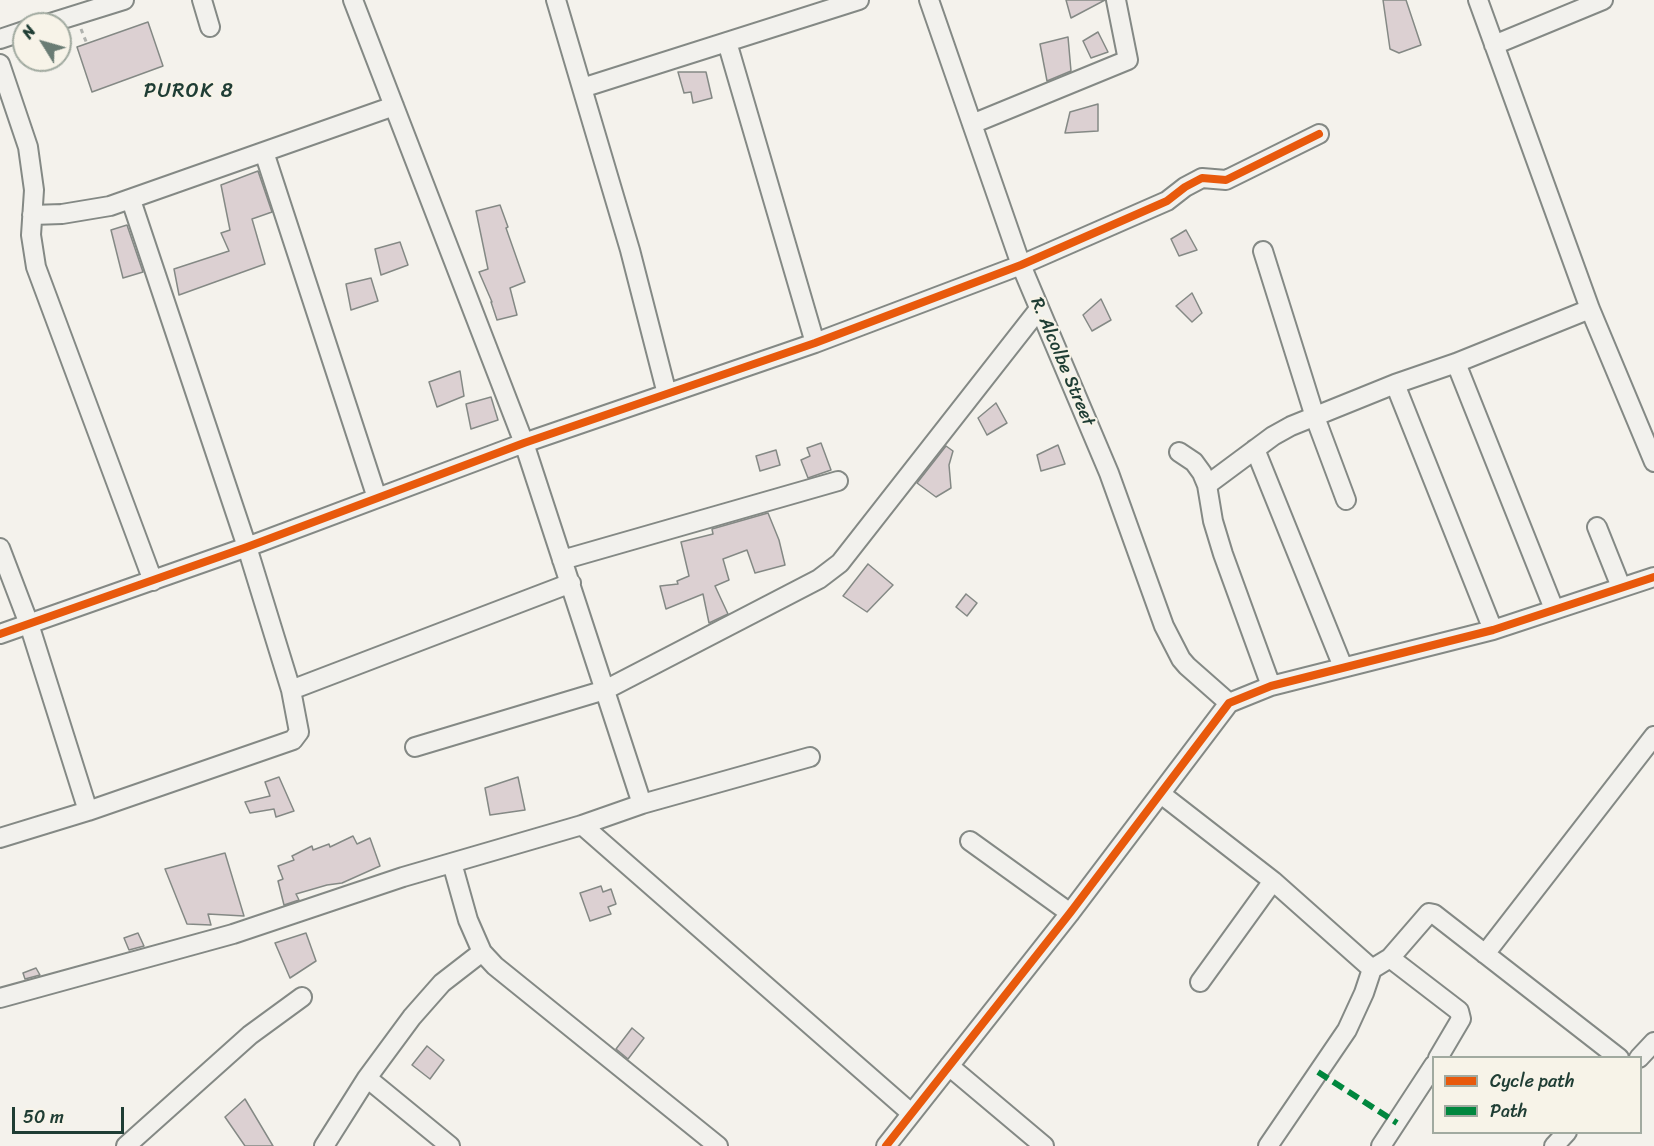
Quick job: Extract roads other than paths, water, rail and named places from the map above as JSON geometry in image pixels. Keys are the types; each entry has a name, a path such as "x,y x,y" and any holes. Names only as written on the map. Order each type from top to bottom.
{"street":[{"path":"72,16 124,0"},
{"path":"202,0 210,27"},
{"path":"353,0 524,443 642,804"},
{"path":"556,0 630,250 667,394"},
{"path":"582,88 859,0"},
{"name":"R. Alcolbe Street","path":"929,0 1021,265 1109,473 1164,626 1187,666 1229,703"},
{"path":"972,124 1128,60 1116,0"},
{"path":"1478,0 1590,309 1654,462"},
{"path":"1494,45 1603,0"},
{"path":"727,42 815,343"},
{"path":"0,64 28,147 34,190 30,235 36,267 153,580"},
{"path":"32,215 87,211 131,200 394,106"},
{"path":"0,634 247,547 524,443 815,343 1021,265 1167,201 1185,187 1202,178 1226,180 1319,134"},
{"path":"264,152 376,498"},
{"path":"0,838 88,811 293,740 299,732 291,690 247,547 131,200"},
{"path":"1263,251 1315,417 1346,500"},
{"path":"415,747 606,690 796,592 832,570 840,563 1039,309"},
{"path":"1207,485 1255,449 1291,426 1590,309"},
{"path":"1456,363 1554,609"},
{"path":"1395,384 1493,630"},
{"path":"1255,449 1343,667"},
{"path":"1179,452 1194,462 1207,485 1213,521 1223,554 1271,686"},
{"path":"562,560 838,481"},
{"path":"1598,527 1621,587"},
{"path":"0,548 29,624 88,811"},
{"path":"886,1146 1070,913 1229,703 1271,686 1493,630 1654,576"},
{"path":"291,690 571,583"},
{"path":"1485,954 1654,736"},
{"path":"0,998 233,934 403,877 582,825 642,804 810,758"},
{"path":"1161,794 1273,881 1372,969"},
{"path":"582,825 911,1113"},
{"path":"970,841 1070,913"},
{"path":"452,862 468,920 482,952 495,966 718,1146"},
{"path":"1200,982 1273,881"},
{"path":"1268,1146 1347,1030 1372,969 1390,958 1429,913 1434,914 1616,1056"},
{"path":"324,1146 367,1078 412,1017 442,983 482,952"},
{"path":"1390,958 1458,1011 1461,1019 1439,1056"},
{"path":"126,1146 250,1035 302,997"},
{"path":"1641,1056 1654,1042"},
{"path":"949,1066 1044,1146"},
{"path":"1381,1146 1432,1068"},
{"path":"367,1078 450,1146"},
{"path":"1554,1146 1565,1134"}],"district":[{"name":"PUROK 8","path":"189,92"}]}
